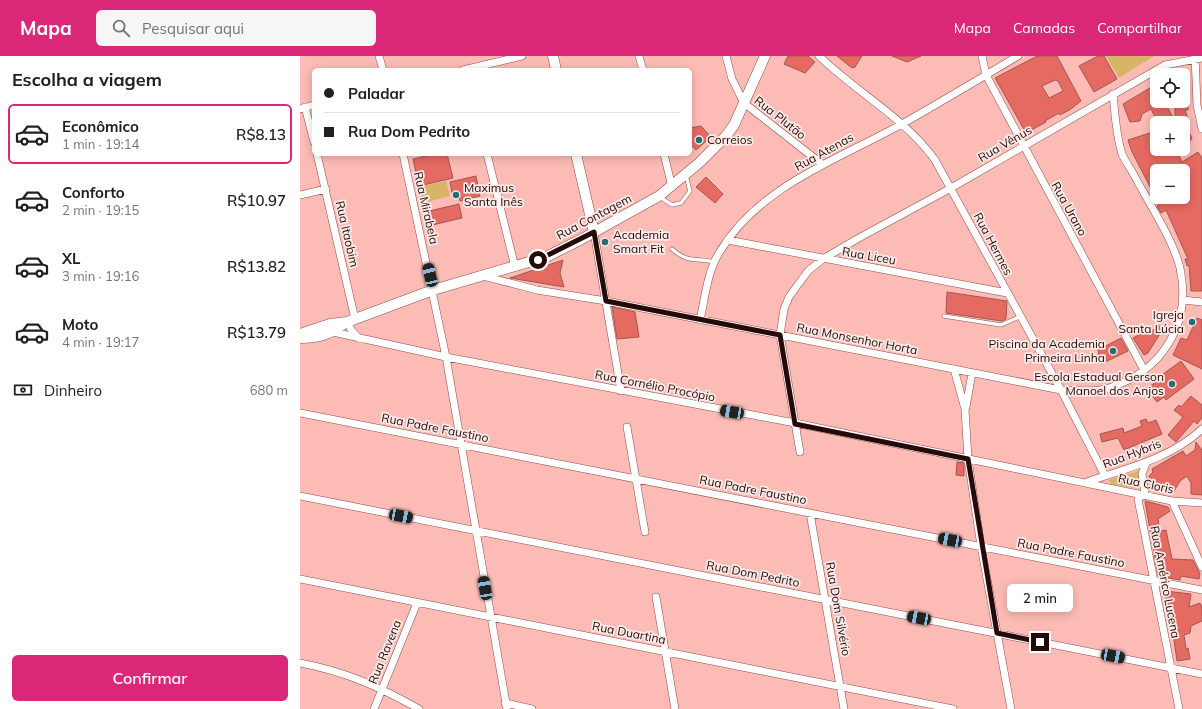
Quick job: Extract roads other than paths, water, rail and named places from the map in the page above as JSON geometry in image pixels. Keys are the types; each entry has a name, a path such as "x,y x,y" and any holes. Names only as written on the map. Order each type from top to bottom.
{"street":[{"path":"379,56 382,68"},
{"path":"473,68 522,56"},
{"path":"553,56 556,68"},
{"path":"640,56 643,68"},
{"path":"726,56 732,79 744,103"},
{"name":"Rua Contagem","path":"300,334 330,324 351,320 433,290 546,257 659,196 672,187 726,136 744,103 765,56"},
{"name":"Rua Hermes","path":"819,56 901,124 930,153 951,188 1007,293 1021,316 1105,476"},
{"name":"Rua Urano","path":"982,56 986,75 1023,147 1144,370"},
{"name":"Rua Atenas","path":"700,320 710,276 715,263 728,240 751,212 787,185 822,164 901,124 1018,56"},
{"path":"1198,57 1197,105 1202,129"},
{"name":"Rua Vênus","path":"823,259 951,188 1165,65 1198,57"},
{"name":"Rua Monsenhor Horta","path":"482,276 537,290 606,301 1061,390 1095,390 1109,388 1144,370 1164,351 1175,331 1180,316 1182,300 1179,267 1171,245 1122,154 1116,127 1113,94"},
{"name":"Rua Plutão","path":"744,103 822,164"},
{"path":"303,108 312,136"},
{"name":"Rua Itaobim","path":"318,156 326,189 351,320"},
{"name":"Rua Mirabela","path":"402,156 433,290 446,357 506,706"},
{"path":"487,156 515,267"},
{"path":"576,156 594,232 621,391"},
{"path":"664,156 672,187"},
{"path":"300,195 326,189"},
{"name":"Rua Liceu","path":"728,240 1007,293"},
{"path":"800,452 780,335 784,309 788,297 808,271 823,259"},
{"path":"1182,300 1202,302"},
{"path":"351,320 352,331 360,339"},
{"name":"Rua Contagem","path":"300,338 312,338 333,332 351,320"},
{"name":"Rua Cornélio Procópio","path":"333,332 446,357 795,424 1032,473 1087,482"},
{"path":"954,369 965,409 968,459 1011,709"},
{"path":"965,409 972,372"},
{"name":"Rua Padre Faustino","path":"300,413 1202,590"},
{"path":"627,427 645,532"},
{"name":"Rua Hybris","path":"1087,482 1146,463 1175,448 1202,428"},
{"name":"Rua Américo Lucena","path":"1146,463 1142,474 1145,494 1138,499 1152,580 1179,709"},
{"name":"Rua Cloris","path":"1087,482 1172,501 1202,503"},
{"name":"Rua Dom Pedrito","path":"300,496 1202,674"},
{"path":"1172,501 1202,567"},
{"name":"Rua Dom Silvério","path":"810,513 844,709"},
{"name":"Rua Duartina","path":"300,579 953,709"},
{"path":"656,597 675,709"},
{"name":"Rua Ravena","path":"374,709 417,602"},
{"path":"300,663 344,673 382,688 419,709"},
{"path":"506,706 532,709"}],"lane":[{"path":"659,196 672,205 681,203 690,191 685,175"},
{"path":"672,248 679,255 692,261 708,261 715,263"},
{"path":"944,316 1001,325 1021,316"}],"place":[{"name":"Correios","path":"699,140"},
{"name":"Maximus Santa Inês","path":"456,195"},
{"name":"Academia Smart Fit","path":"605,242"},
{"name":"Igreja Santa Lúcia","path":"1192,322"},
{"name":"Piscina da Academia Primeira Linha","path":"1113,351"},
{"name":"Escola Estadual Gerson Manoel dos Anjos","path":"1172,384"}]}
